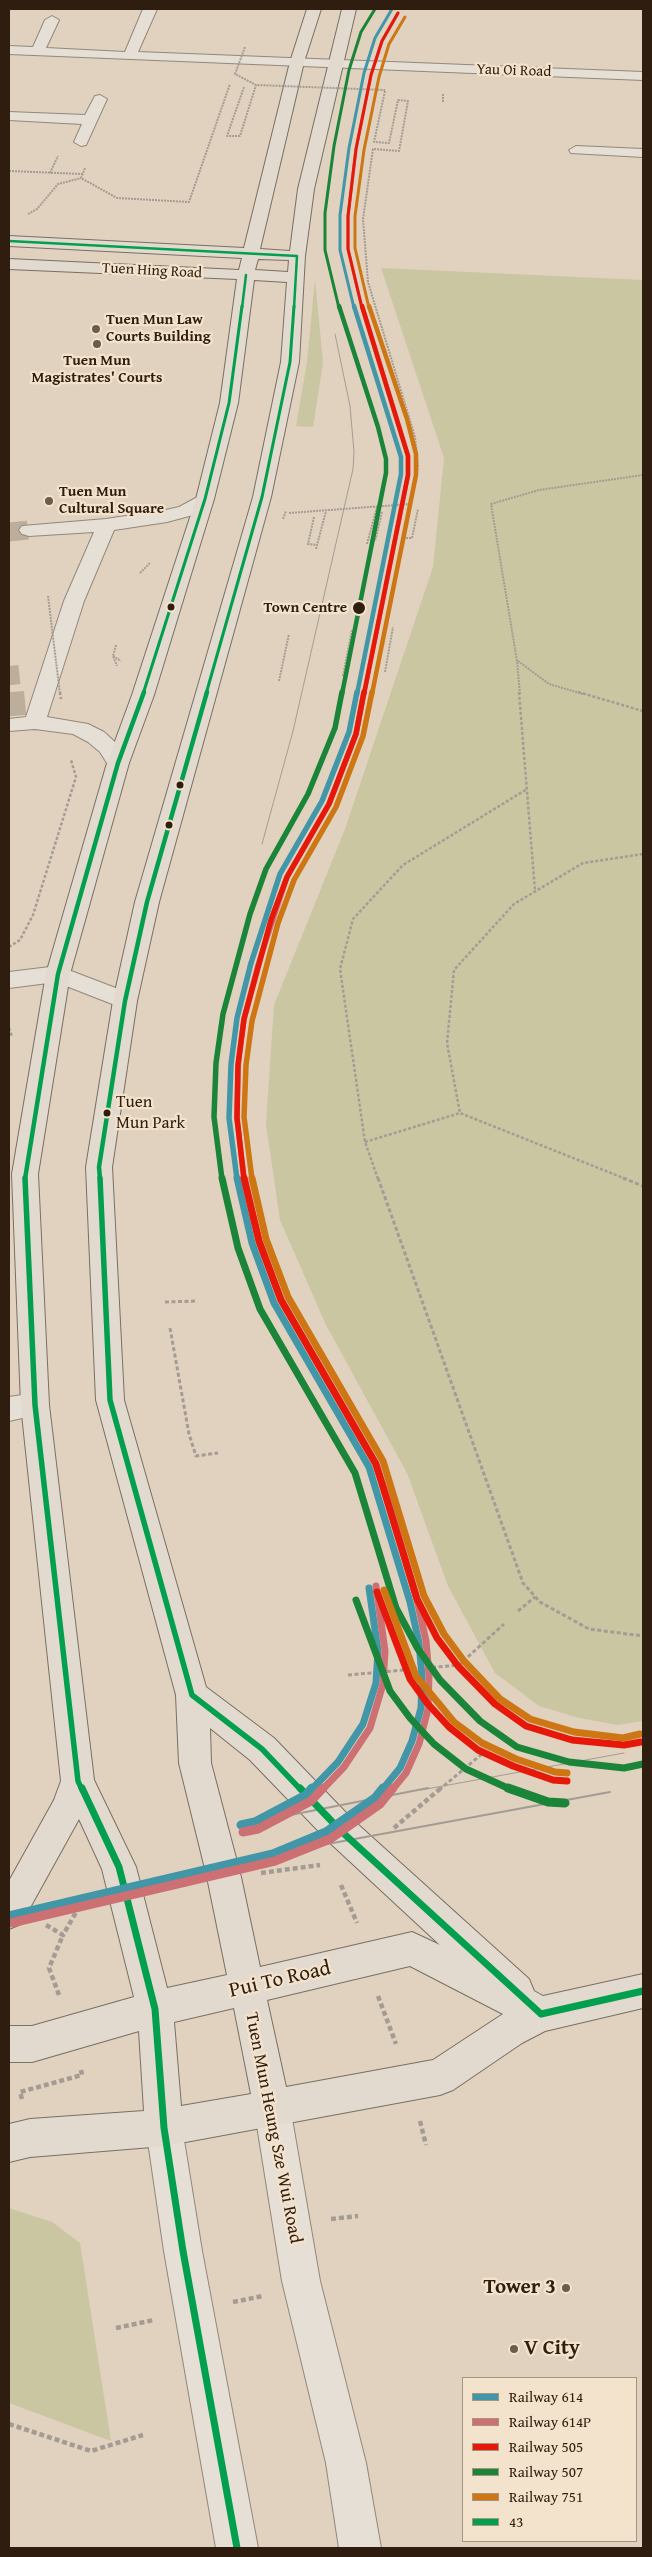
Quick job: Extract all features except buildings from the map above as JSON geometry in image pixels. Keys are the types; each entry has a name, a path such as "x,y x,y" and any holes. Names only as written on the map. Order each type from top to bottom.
{"main road":[{"path":"164,2128 155,2009 119,1867 78,1781 22,1407 25,1174 58,974 118,763 142,695 205,499 229,403 246,275 297,62 314,9"},
{"name":"Tuen Mun Heung Sze Wui Road","path":"272,2107 224,1877 194,1763 192,1696 110,1400 99,1167 125,1000 147,902 262,498 290,362 297,256 306,189 334,63 349,9"},
{"name":"Tuen Hing Road","path":"9,241 297,256"},
{"name":"Tuen Hing Road","path":"9,264 296,277"},
{"path":"192,1696 262,1749 340,1831 541,2014"},
{"path":"9,1912 68,1807 78,1781"},
{"name":"Pui To Road","path":"9,2044 32,2044 155,2009 412,1950 541,2014"},
{"path":"9,2143 30,2138 164,2128 410,2081 440,2077 509,2030 541,2014 643,1991"}],"street":[{"path":"130,55 150,9"},
{"path":"38,51 52,20"},
{"name":"Yau Oi Road","path":"341,40 347,49 356,55 385,65"},
{"name":"Yau Oi Road","path":"9,50 160,56 178,59 232,59 643,76"},
{"path":"81,142 100,99"},
{"path":"9,116 91,120"},
{"path":"576,150 643,153"},
{"path":"30,530 106,525 167,516 186,511 205,499"},
{"path":"35,723 74,601 106,525"},
{"path":"9,725 57,724 80,730 102,743 118,763"},
{"path":"9,980 58,974 125,1000"},
{"name":"Tuen Mun Heung Sze Wui Road","path":"272,2107 290,2224 308,2314 346,2463 360,2548"},
{"path":"164,2128 183,2251 196,2311 237,2548"}],"path":[{"path":"245,47 236,74 256,85 385,90 374,142 389,143 398,100 408,101 398,150 373,149 363,219 368,282 415,438 418,466 403,542"},
{"path":"27,215 36,209 58,184 81,178 117,198 189,202 232,79"},
{"path":"244,87 227,136 240,136 256,85"},
{"path":"442,103 444,93"},
{"path":"9,171 82,174 81,178"},
{"path":"535,892 517,660 491,504 539,490 643,475"},
{"path":"282,513 410,504"},
{"path":"367,544 377,507"},
{"path":"403,538 412,538 418,509"},
{"path":"316,549 326,510"},
{"path":"283,519 286,511"},
{"path":"368,540 375,541 382,512"},
{"path":"314,516 308,544 317,545"},
{"path":"140,573 152,562"},
{"path":"48,596 61,699"},
{"path":"385,672 394,627"},
{"path":"343,676 352,630"},
{"path":"279,680 289,634"},
{"path":"116,645 113,656 117,666"},
{"path":"517,660 549,684 643,711"},
{"path":"9,947 20,940 33,915 76,777 70,759 64,755"},
{"path":"527,789 403,865 353,919 340,969 365,1142 523,1583 540,1602 589,1629 643,1636"},
{"path":"460,1113 447,1043 454,970 514,904 583,863 643,854"},
{"path":"365,1142 460,1113 643,1186"},
{"path":"165,1302 197,1301"},
{"path":"170,1328 188,1434 196,1456 218,1453"},
{"path":"518,1611 535,1596"},
{"path":"348,1675 459,1665 504,1624"},
{"path":"339,1880 357,1922 366,1960 410,2081 426,2145"},
{"path":"290,2224 358,2216"},
{"path":"116,2328 265,2295 264,2286"},
{"path":"9,2424 91,2451 143,2435"}],"shaded area":[{"path":"381,268 643,280 643,1721 618,1725 579,1718 539,1706 495,1673 448,1586 407,1473 326,1325 280,1220 266,1124 274,1005 345,829 433,567 444,458"},
{"path":"315,279 323,363 313,427 296,426 307,362"},
{"path":"9,2208 52,2222 80,2243 111,2441 9,2403"}],"tunnel":[{"path":"9,532 29,530"},
{"path":"9,666 12,694"},
{"path":"12,692 15,724"}],"tram line":[{"path":"262,844 293,731 353,469 354,452 350,406 335,334"},
{"path":"421,1790 624,1753"},
{"path":"255,1822 428,1788"},
{"path":"273,1854 610,1792"}],"rail line":[{"name":"507","path":"375,9 361,32 349,70 334,146 325,213 325,250 344,328 378,427 386,459 386,473 335,728 308,794 266,869 250,914 223,1014 216,1063 214,1117 223,1188 238,1248 260,1309 355,1473 396,1608 418,1649 440,1680 480,1721 517,1747 569,1762 624,1768 643,1764"},
{"name":"614","path":"9,1916 273,1854 326,1832 375,1798 400,1768 412,1741 421,1708 422,1676 419,1643 410,1602 382,1504 369,1467 274,1303 252,1243 238,1186 229,1118 231,1064 237,1018 251,963 280,874 322,801 349,732 401,474 401,457 392,423 358,323 340,250 340,215 349,148 364,73 375,38 392,9"},
{"name":"614P","path":"11,1923 275,1861 330,1839 380,1804 406,1773 419,1744 428,1709 429,1675 426,1641 417,1600 389,1502 375,1463 281,1300 259,1241 245,1185 237,1118 238,1065 244,1019 258,965 287,877 329,804 356,734 408,475 408,456 399,421 365,321 348,249 348,216 356,149 371,75 382,41 398,13"},
{"name":"505","path":"398,13 382,41 371,75 356,149 348,216 348,249 365,321 399,421 408,456 408,475 356,734 329,804 287,877 271,920 244,1019 238,1065 237,1118 245,1185 259,1241 281,1300 376,1464 417,1599 437,1638 458,1666 495,1704 526,1726 572,1740 624,1745 641,1742"},
{"name":"751","path":"405,17 389,44 379,77 364,150 355,216 355,248 372,319 407,419 416,454 416,475 363,736 336,807 294,880 278,923 252,1021 246,1065 244,1117 253,1183 266,1239 288,1297 383,1461 424,1596 444,1634 464,1661 500,1699 530,1719 574,1732 623,1738 640,1734"},
{"name":"614P","path":"243,1832 258,1829 311,1801 344,1767 370,1728 383,1684 385,1651 376,1586"},
{"name":"614","path":"241,1825 255,1822 306,1795 338,1762 363,1724 376,1683 378,1651 369,1588"},
{"name":"751","path":"384,1590 416,1676 454,1722 482,1743 516,1759 555,1772 567,1773"},
{"name":"505","path":"377,1592 410,1679 427,1703 449,1727 478,1750 513,1766 553,1780 567,1781"},
{"name":"507","path":"356,1600 390,1691 410,1718 434,1744 466,1769 504,1787 548,1802 565,1803"}],"transit line":[{"name":"43","path":"9,241 297,256"},
{"name":"43","path":"192,1695 110,1400 99,1167 125,1001 147,902 262,497 281,411 290,362 297,256"},
{"name":"43","path":"237,2548 183,2251 164,2128 155,2009 119,1867 78,1781 35,1405 25,1174 58,974 118,763 143,695 205,499 229,403 246,275"},
{"name":"43","path":"192,1695 262,1749 341,1831 541,2014"},
{"name":"43","path":"541,2014 643,1991"}],"place":[{"name":"Tuen Mun Law Courts Building","path":"96,329"},
{"name":"Tuen Mun Magistrates' Courts","path":"97,344"},
{"name":"Tuen Mun Cultural Square","path":"49,501"},
{"name":"Town Centre","path":"359,608"},
{"name":"Tuen Mun Park","path":"107,1113"},
{"name":"Tower 3","path":"566,2288"},
{"name":"V City","path":"514,2349"}]}
